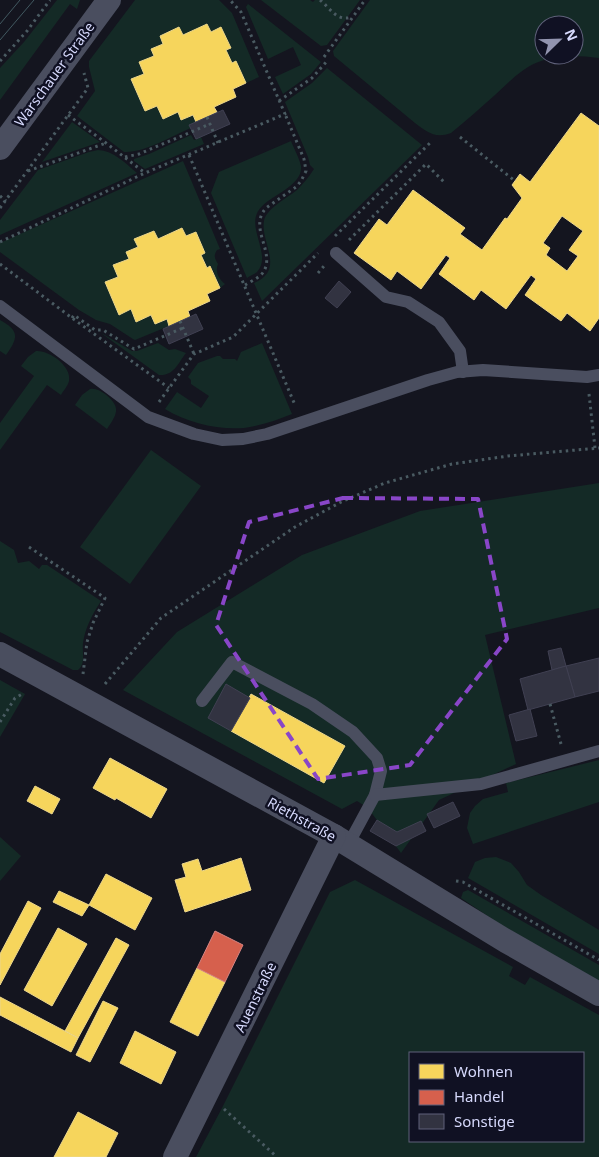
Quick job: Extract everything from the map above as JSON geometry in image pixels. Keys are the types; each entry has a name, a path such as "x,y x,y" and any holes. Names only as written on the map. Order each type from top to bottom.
{"street":[{"name":"Warschauer Straße","path":"0,148 109,0"},
{"name":"Riethstraße","path":"0,654 341,841 599,994"},
{"name":"Auenstraße","path":"175,1157 341,841"}],"lane":[{"path":"336,253 386,297 408,302 439,322 460,351 463,372"},
{"path":"0,306 148,417 194,434 222,440 243,439 267,434 428,380 463,372 483,370 593,376"},
{"path":"202,701 232,662 312,704 353,732 378,758 381,771 375,795 341,841"},
{"path":"375,795 480,784 599,750"}],"path":[{"path":"0,61 27,32 50,0"},
{"path":"230,0 241,12 304,159 306,171 296,187 266,208 262,213 260,230 267,264 257,278 244,285"},
{"path":"320,0 337,17 353,17"},
{"path":"324,56 365,0"},
{"path":"279,101 312,78 328,60"},
{"path":"0,208 88,88 84,71"},
{"path":"0,242 145,173 285,114"},
{"path":"68,115 145,173"},
{"path":"207,117 218,143"},
{"path":"125,157 139,154 210,124"},
{"path":"460,137 515,181"},
{"path":"333,238 431,142"},
{"path":"27,171 106,143"},
{"path":"189,155 303,422"},
{"path":"318,273 426,164 444,182"},
{"path":"0,196 6,200"},
{"path":"148,417 194,354 233,337 319,252"},
{"path":"0,264 169,388"},
{"path":"72,318 74,315 95,330 103,330 134,349 183,328"},
{"path":"180,321 194,354"},
{"path":"90,702 161,618 295,527 341,502 385,483 452,464 508,456 597,448 593,376"},
{"path":"29,547 105,598 93,623 87,642 84,664"},
{"path":"0,722 15,698 26,691 36,674"},
{"path":"550,704 566,759"},
{"path":"207,1094 277,1157"}],"highlighted area":[{"path":"343,498 478,499 507,639 410,765 318,779 216,625 249,522"}],"green space":[{"path":"57,0 80,0 77,9 70,4 0,100 0,68 24,42"},
{"path":"135,0 219,0 232,13 259,77 246,83 236,62 232,63 226,50 231,48 221,28 211,32 207,24 183,35 179,27 160,36 163,44 151,49 154,56 139,62 144,74 131,80 145,111 157,106 178,112 181,120 193,115 196,122 190,125 191,128 158,143 140,150 124,152 77,116 95,91 89,61"},
{"path":"261,0 310,0 313,2 315,0 360,0 327,45 321,46"},
{"path":"370,0 599,0 599,58 584,57 584,15 534,15 534,64 516,75 451,133 445,135 427,132 334,56 333,51"},
{"path":"248,4 321,62 311,74 283,94 275,77 301,65 293,47 268,59 246,7"},
{"path":"327,68 422,145 262,301 254,283 268,271 270,263 264,221 269,212 297,190 314,169 310,165 285,102 312,83"},
{"path":"72,122 100,142 42,162"},
{"path":"191,135 194,140 201,137 204,144 145,169 134,161 134,159"},
{"path":"291,141 301,166 301,172 294,182 258,211 255,223 262,252 261,266 257,272 247,278 211,193 219,172"},
{"path":"98,150 114,155 137,173 0,235 0,220 38,170"},
{"path":"183,161 220,249 217,250 215,257 218,264 218,275 225,284 220,288 211,266 207,268 201,255 205,253 196,232 186,236 182,228 158,239 154,231 135,239 138,247 126,252 129,259 113,265 118,277 105,283 119,314 131,309 136,322 151,315 155,324 167,319 169,326 135,340 110,324 96,320 79,310 0,252 0,243"},
{"path":"0,320 14,331 15,335 13,344 6,355 0,351"},
{"path":"101,333 132,351 158,343 169,350 175,349 186,353 172,371 159,375"},
{"path":"262,343 292,414 256,426 223,428 193,422 165,409 177,392 201,408 209,396 191,384 191,380 188,377 198,363 217,356 237,361 241,352"},
{"path":"36,351 47,353 59,360 67,370 69,381 61,395 47,385 0,450 0,423 34,376 21,366"},
{"path":"90,389 96,389 105,394 116,407 114,419 107,429 75,405 82,395"},
{"path":"151,450 201,486 130,584 80,547"},
{"path":"599,483 599,608 485,635 516,764 439,800 401,853 368,808 357,801 342,809 123,690 177,632 302,555 420,511"},
{"path":"0,541 14,550 18,563 29,561 39,569 42,565 47,565 101,601 92,616 86,632 83,643 83,661 78,670 73,670 0,632"},
{"path":"0,680 25,694 0,737"},
{"path":"599,760 599,802 473,844 467,828 470,813 483,799 508,792 506,783"},
{"path":"0,837 21,856 0,881"},
{"path":"496,857 511,863 527,885 541,895 599,930 599,954 468,878 475,862 485,858"},
{"path":"355,880 513,967 509,976 525,985 530,977 599,1015 599,1157 196,1157 330,892"},
{"path":"468,890 599,965 599,981 498,923 461,898 463,892"}],"building: Wohnen":[{"path":"207,24 211,32 221,27 231,48 226,50 232,63 236,61 246,83 233,89 236,97 214,107 217,112 196,122 193,115 181,120 178,112 163,119 157,106 145,111 131,79 144,74 139,62 154,56 151,49 163,44 160,36 179,27 183,35"},
{"path":"581,113 599,126 599,318 590,331 567,313 561,321 525,295 536,279 531,275 506,309 481,290 474,300 439,274 450,258 446,255 421,289 397,271 391,280 354,253 379,219 387,225 413,190 465,228 460,234 482,250 522,198 512,185 520,174 530,182","holes":["562,216 583,231 569,250 578,256 567,271 546,255 550,248 543,243"]},
{"path":"182,228 186,236 196,232 205,253 201,255 207,268 210,266 220,288 207,294 210,301 188,311 190,317 169,326 167,319 155,324 151,315 136,322 131,309 119,315 105,282 118,277 113,265 129,259 126,252 138,247 134,239 154,231 158,239"},
{"path":"251,694 345,746 324,783 231,731"},
{"path":"110,758 167,789 151,818 116,798 115,800 93,788"},
{"path":"35,786 60,799 52,814 27,801"},
{"path":"241,858 251,890 185,912 175,880 186,877 182,864 198,859 202,871"},
{"path":"106,874 152,898 135,930 89,905"},
{"path":"59,891 89,905 82,916 53,902"},
{"path":"28,901 41,908 0,985 0,954"},
{"path":"58,928 87,944 52,1006 24,990"},
{"path":"116,938 129,945 78,1038 65,1031"},
{"path":"197,968 225,982 198,1036 170,1022"},
{"path":"0,997 78,1038 71,1052 0,1015"},
{"path":"103,1001 118,1008 90,1062 76,1055"},
{"path":"135,1031 176,1052 161,1084 120,1063"},
{"path":"78,1112 118,1133 106,1157 54,1157"}],"building: Handel":[{"path":"215,931 243,945 225,982 197,968"}],"building: Sonstige":[{"path":"223,110 230,124 196,139 189,125"},
{"path":"339,281 351,292 337,308 325,298"},
{"path":"196,314 203,329 169,344 163,329"},
{"path":"561,648 566,666 552,670 548,651"},
{"path":"599,658 599,691 575,697 566,666"},
{"path":"566,666 575,697 528,710 520,679"},
{"path":"226,684 250,698 231,731 208,718"},
{"path":"530,709 537,736 516,741 509,715"},
{"path":"453,802 460,816 434,828 427,814"},
{"path":"377,820 397,832 421,821 426,831 396,846 370,831"}],"tram line":[{"path":"0,24 20,0"},
{"path":"0,40 34,0"}]}
